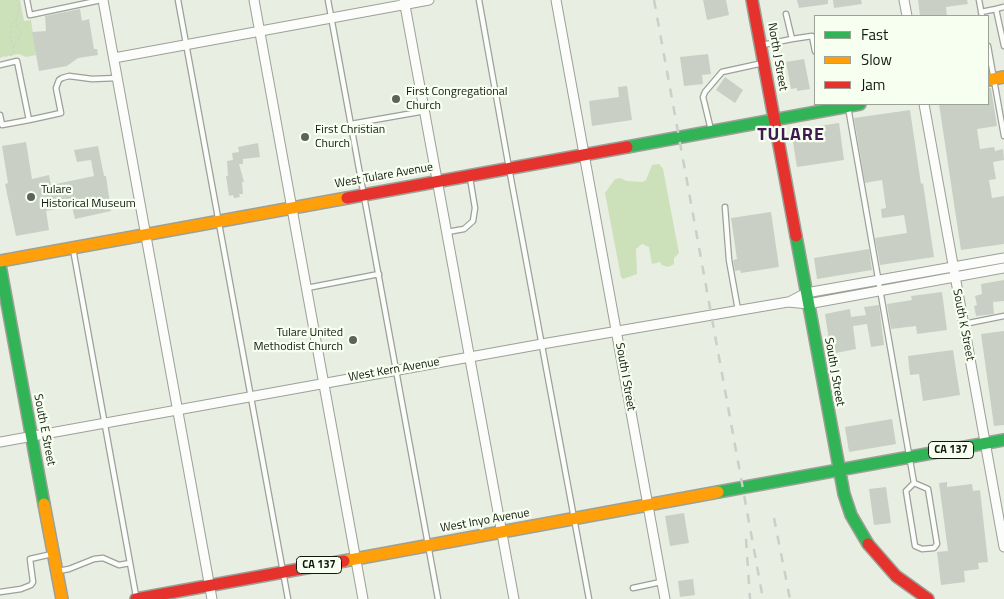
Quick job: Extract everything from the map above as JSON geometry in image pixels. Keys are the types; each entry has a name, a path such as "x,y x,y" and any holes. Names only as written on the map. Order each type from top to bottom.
{"main road":[{"name":"North J Street","path":"752,0 774,119"},
{"name":"West Tulare Avenue","path":"0,261 438,180 711,132 827,107 854,105"},
{"name":"South J Street","path":"774,119 844,494 851,515 870,546 896,576 928,599"},
{"name":"South E Street","path":"0,265 62,599"},
{"name":"CA 137","path":"838,470 1004,440"},
{"name":"West Inyo Avenue","path":"136,599 838,470"}],"street":[{"path":"102,0 212,599"},
{"path":"254,0 363,599"},
{"path":"114,58 331,18 405,2 429,0"},
{"name":"South I Street","path":"556,0 665,599"},
{"path":"904,0 907,15"},
{"path":"405,2 514,599"},
{"name":"South K Street","path":"924,105 954,277 1002,527 1004,547"},
{"path":"807,298 878,280 1004,258"},
{"path":"807,298 880,290 1004,268"},
{"name":"West Kern Avenue","path":"0,442 470,356 807,298"}],"lane":[{"path":"27,0 30,15 102,0"},
{"path":"178,0 217,221 288,599"},
{"path":"328,0 438,599"},
{"path":"479,0 589,599"},
{"path":"979,0 981,14 1004,7"},
{"path":"996,9 1004,46"},
{"path":"786,14 792,39"},
{"path":"761,45 812,36 814,46"},
{"path":"989,51 1004,136"},
{"path":"0,65 17,61 29,120"},
{"path":"711,132 703,97 706,92 722,72 764,63"},
{"path":"0,115 2,125 61,113 56,88 59,80 62,78 69,76 92,79 117,78"},
{"path":"848,106 914,483"},
{"path":"351,124 425,111"},
{"path":"447,232 464,229 473,221 475,208 470,175"},
{"path":"724,207 729,260 738,310"},
{"path":"73,248 136,599"},
{"path":"306,289 379,274"},
{"path":"963,324 1004,316"},
{"path":"914,483 928,488 937,544 934,548 922,549 915,546 906,492 914,483"},
{"path":"0,592 28,587 33,582 30,559 54,554"},
{"path":"57,571 103,558 119,565 130,563"},
{"path":"633,588 662,582"}],"path":[{"path":"14,46 10,37 12,24 16,21 19,13 19,3 15,0"},
{"path":"0,57 13,55 14,46 21,33 16,21"}],"green space":[{"path":"0,0 20,0 24,21 31,20 36,55 26,57 19,54 0,57"},
{"path":"659,164 663,169 679,253 674,258 674,264 668,267 660,262 652,264 649,247 642,244 636,249 637,274 623,279 621,277 605,193 615,179 621,178 626,181 643,182 646,180 652,165"}],"building":[{"path":"703,0 726,0 729,15 707,20"},
{"path":"797,0 828,0 828,4 799,8"},
{"path":"833,0 861,0 862,4 834,8"},
{"path":"918,0 967,0 968,4 946,7 947,15 920,15"},
{"path":"80,9 82,21 89,19 94,49 97,49 98,55 78,58 67,66 39,71 32,32 46,31 45,16"},
{"path":"708,54 711,74 702,75 703,84 684,86 680,57"},
{"path":"804,59 810,89 797,91 797,88 791,89 786,62"},
{"path":"725,77 743,90 735,103 716,90"},
{"path":"627,86 632,120 592,126 589,101 619,97 618,87"},
{"path":"989,88 991,88 997,126 977,129 980,149 994,147 995,151 1003,149 1004,160 993,162 996,179 989,180 992,198 1004,196 1004,244 961,250 939,105 989,105"},
{"path":"910,110 934,257 880,265 875,238 907,233 904,215 882,218 881,209 886,208 882,180 865,183 854,118"},
{"path":"839,123 844,160 797,167 791,130"},
{"path":"26,142 32,179 49,175 51,185 94,176 91,160 77,162 74,150 98,146 104,176 106,176 111,211 75,219 71,203 55,207 56,209 46,211 49,230 16,236 5,184 8,183 2,146"},
{"path":"258,143 260,157 243,159 243,164 239,164 244,182 242,182 243,194 239,194 240,197 234,198 233,195 229,196 226,176 228,176 227,161 233,160 232,153 239,152 238,147"},
{"path":"771,212 779,267 741,273 740,270 735,271 733,260 737,259 731,218"},
{"path":"869,249 872,270 817,279 814,258"},
{"path":"1004,280 1004,301 993,302 994,314 976,316 974,306 977,305 975,296 982,294 981,284"},
{"path":"942,292 947,330 917,334 916,326 891,329 887,304 912,300 911,296"},
{"path":"879,305 884,345 871,347 867,324 853,326 856,349 831,354 825,314 850,309 851,317 866,315 864,307"},
{"path":"1004,331 1004,425 994,426 981,334"},
{"path":"953,350 960,395 923,401 919,374 910,375 908,356"},
{"path":"892,419 896,444 849,452 845,427"},
{"path":"947,482 947,487 972,484 973,491 980,490 988,562 978,563 979,569 964,571 965,582 941,585 937,552 948,551 939,483"},
{"path":"886,487 891,523 874,525 869,489"},
{"path":"684,513 689,543 670,546 665,516"},
{"path":"693,579 695,595 680,597 678,581"}],"railway":[{"path":"654,0 763,599"},
{"path":"774,518 790,599"},
{"path":"746,539 750,599"}],"traffic: fast":[{"path":"627,147 855,105"},
{"path":"796,236 844,494 851,515 868,544"},
{"path":"0,265 44,504"},
{"path":"718,492 1004,440"}],"traffic: slow":[{"path":"989,80 1004,77"},
{"path":"0,261 347,198"},
{"path":"344,561 718,492"},
{"path":"44,504 62,599"}],"traffic: jam":[{"path":"752,0 796,236"},
{"path":"347,198 627,147"},
{"path":"868,544 896,576 928,599"},
{"path":"136,599 344,561"}],"place":[{"name":"First Congregational Church","path":"396,99"},
{"name":"First Christian Church","path":"305,137"},
{"name":"Tulare Historical Museum","path":"31,197"},
{"name":"Tulare United Methodist Church","path":"353,340"}],"district":[{"name":"TULARE","path":"791,136"}]}
